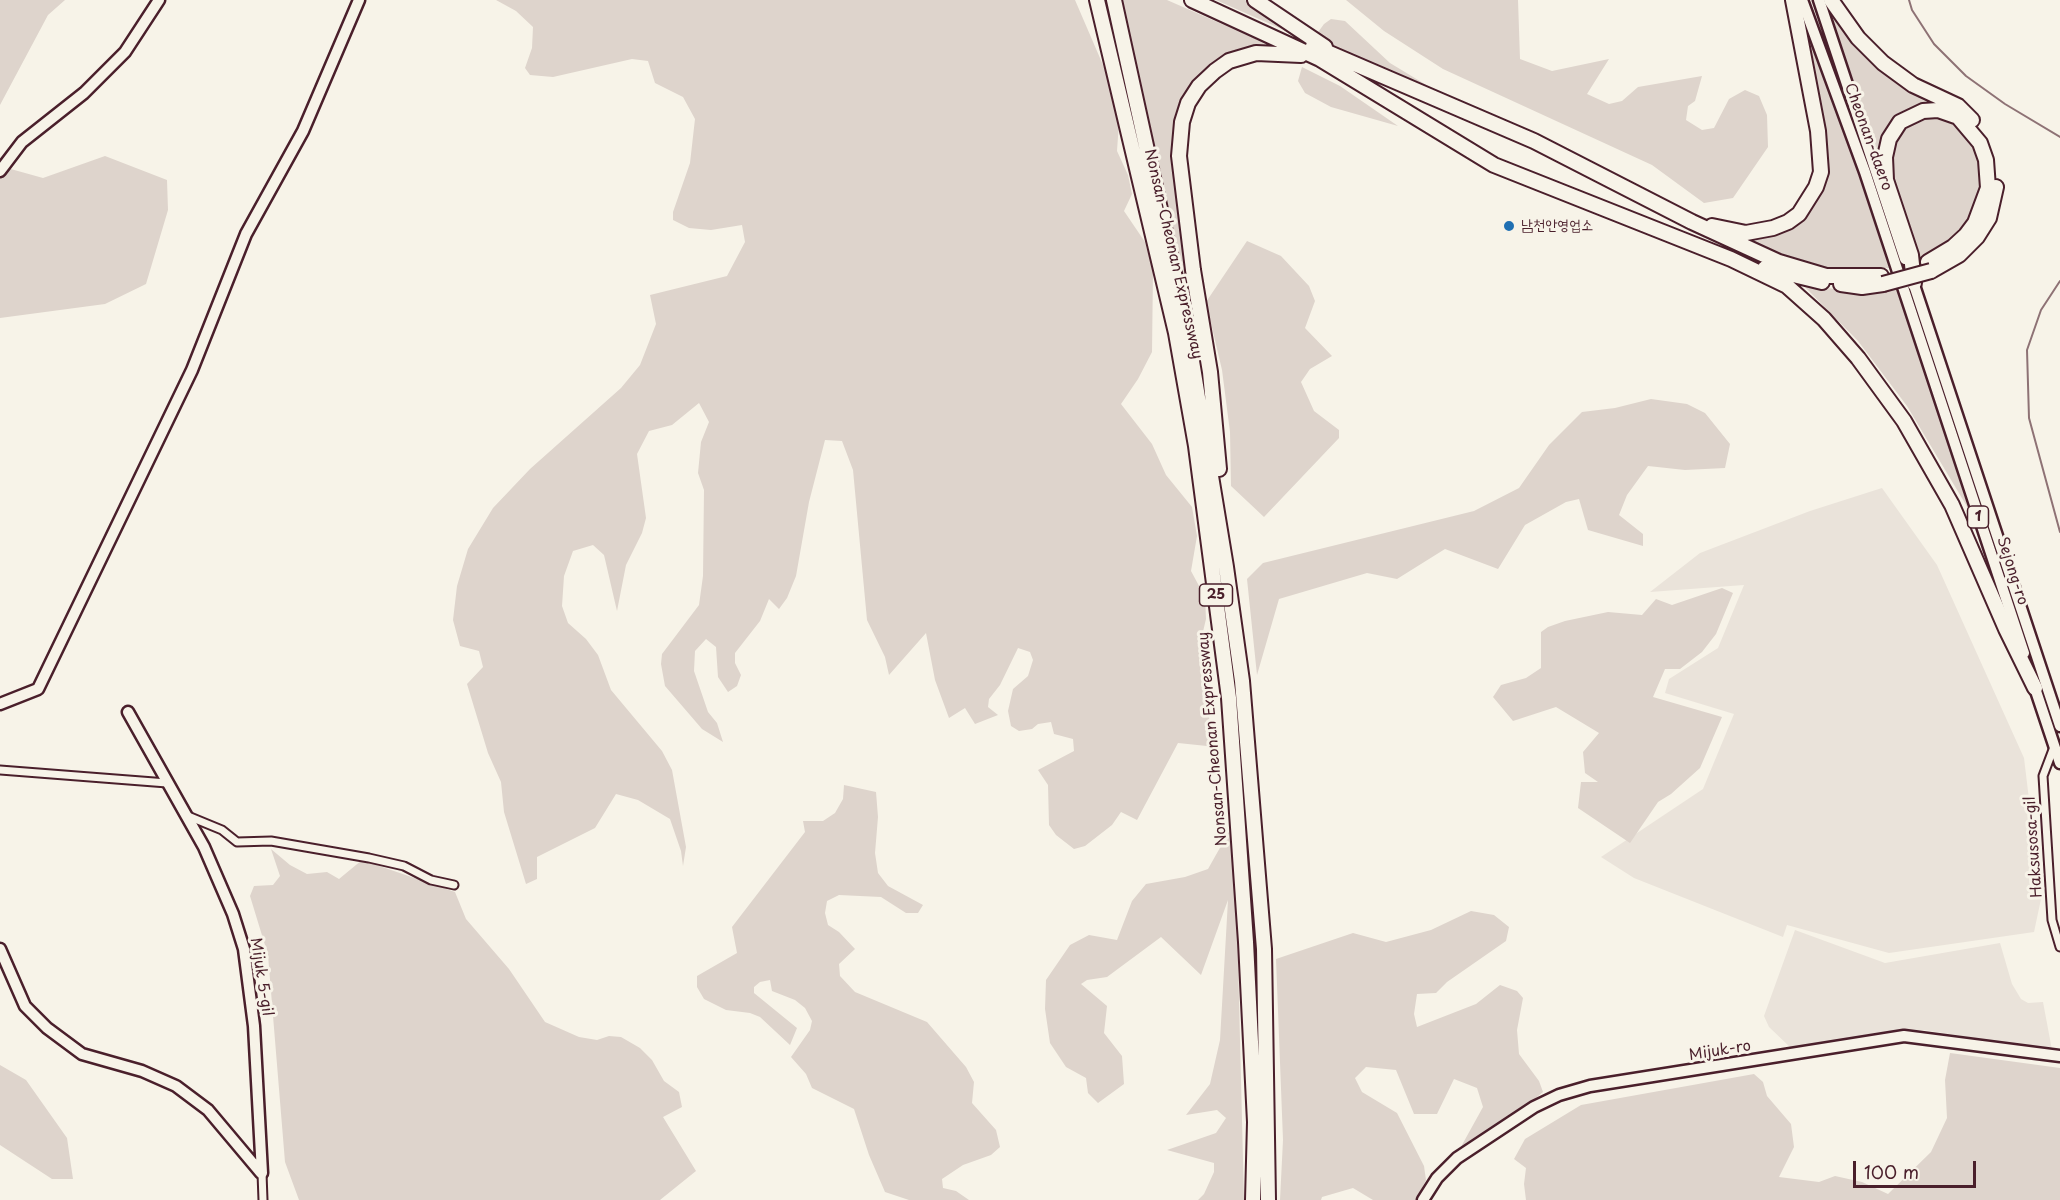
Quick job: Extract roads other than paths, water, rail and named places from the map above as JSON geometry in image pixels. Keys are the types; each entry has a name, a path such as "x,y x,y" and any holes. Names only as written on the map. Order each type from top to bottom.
{"highway":[{"name":"Nonsan-Cheonan Expressway","path":"1097,0 1176,333 1196,446 1229,698 1246,942 1254,1111 1253,1200"},
{"path":"1192,0 1320,59 1494,165 1731,259 1787,286 1824,319 1858,358 1905,421 1952,505 2006,629 2036,688"},
{"path":"1213,0 1347,61 1534,141 1692,222 1779,262 1826,276 1882,280"},
{"path":"1256,0 1347,61"},
{"path":"1692,222 1746,233 1760,232 1788,222 1799,214 1816,187 1821,172 1818,131 1793,0"},
{"path":"1731,259 1805,279 1863,287 1959,255 1983,228 1994,204 1997,177 1994,159 1985,137 1958,106 1913,85 1883,63 1858,38 1831,0"},
{"name":"Nonsan-Cheonan Expressway","path":"1114,2 1188,337 1226,567 1242,681 1264,949 1268,1200"},
{"path":"1226,567 1214,405 1193,270 1179,156 1182,122 1188,104 1199,86 1215,70 1229,61 1270,52 1320,59"},
{"path":"1909,285 1911,255 1886,180 1885,157 1889,139 1900,122 1923,111 1938,110 1958,117 1980,143 1986,160 1988,188 1975,223 1966,235 1929,266"}],"street":[{"path":"0,171 22,141 84,93 125,52 159,0"},
{"path":"0,704 38,689 192,370 246,234 303,131 359,0"},
{"name":"Cheonan-daero","path":"1802,0 1909,285"},
{"name":"Cheonan-daero","path":"1819,0 1909,285"},
{"name":"Sejong-ro","path":"1909,285 2060,763"},
{"name":"Sejong-ro","path":"1909,285 2060,726"},
{"name":"Mijuk 5-gil","path":"128,712 204,847 229,904 244,949 254,1026 263,1200"},
{"name":"Haksusosa-gil","path":"2054,747 2043,776 2051,874 2052,920 2060,947"},
{"path":"0,770 167,783"},
{"path":"185,815 222,830 237,842 271,841 369,858 404,866 431,880 454,885"},
{"path":"2051,874 2060,871"},
{"path":"0,949 25,1006 47,1028 82,1054 142,1071 176,1086 208,1110 262,1173"},
{"name":"Mijuk-ro","path":"1423,1200 1437,1178 1457,1158 1534,1107 1574,1089 1904,1036 2060,1056"}],"waterway":[{"path":"1909,0 1912,10 1934,44 1966,76 2005,104 2060,137"},
{"path":"2060,281 2041,310 2027,350 2029,418 2060,532"}],"place":[{"name":"남천안영업소","path":"1509,226"}]}
